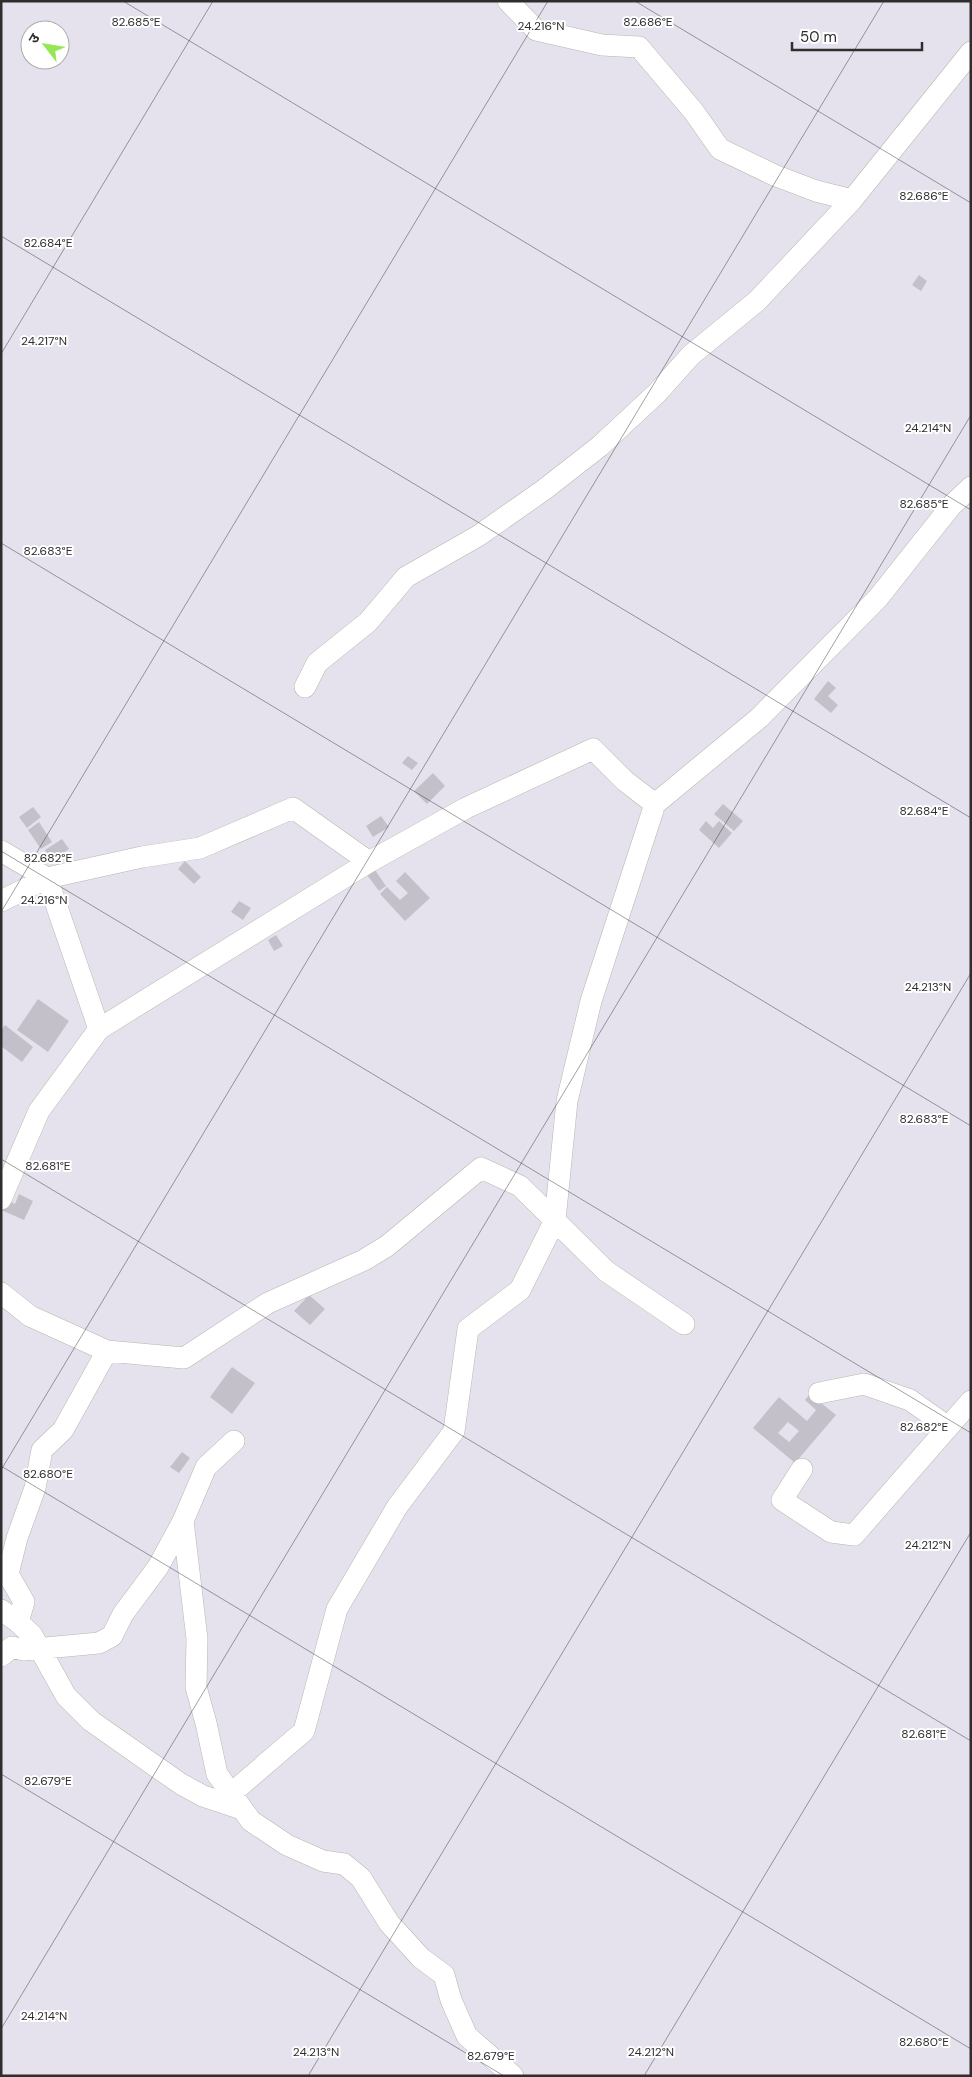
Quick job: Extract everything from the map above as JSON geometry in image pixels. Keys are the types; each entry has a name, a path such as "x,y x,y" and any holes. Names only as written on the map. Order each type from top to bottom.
{"street":[{"path":"508,1 536,30 602,45 640,47 694,112 720,148 774,175 816,191 852,200"},
{"path":"305,687 317,663 368,622 406,577 478,536 545,489 600,446 657,394 691,355 757,301 852,200 971,52"},
{"path":"240,1786 304,1731 337,1609 397,1506 454,1431 468,1329 520,1290 555,1220 567,1101 591,1001 655,804 759,718 878,598 951,506 971,488"},
{"path":"1,1200 39,1111 99,1029 369,862 466,808 593,749 625,781 655,804"},
{"path":"1,901 47,878 142,857 200,848 293,808 369,862"},
{"path":"1,851 47,878 99,1029"},
{"path":"1,1293 30,1316 107,1351 184,1358 268,1303 364,1260 387,1246 481,1168 520,1186 606,1271 684,1324"},
{"path":"107,1351 63,1430 42,1450 35,1488 17,1538 8,1574 24,1602 10,1616 32,1635 66,1696 90,1721 181,1784 203,1796 242,1808"},
{"path":"820,1393 864,1384 910,1400 948,1427"},
{"path":"802,1469 782,1500 831,1532 854,1535 971,1401"},
{"path":"1,1656 12,1648 24,1650 39,1647 99,1643 112,1636 123,1614 158,1567 183,1521 206,1466 234,1441"},
{"path":"183,1521 198,1639 196,1687 217,1774 251,1821 287,1845 323,1861 344,1864 361,1878 389,1923 421,1958 444,1975 451,2000 466,2036 512,2076"}],"building":[{"path":"919,275 927,281 921,291 912,285"},
{"path":"828,681 836,688 828,696 838,705 831,713 814,699"},
{"path":"408,756 418,763 412,770 402,763"},
{"path":"433,773 445,786 427,804 414,791"},
{"path":"723,804 743,821 734,831 714,814"},
{"path":"33,807 41,817 27,828 19,817"},
{"path":"381,816 389,827 373,837 366,826"},
{"path":"706,821 713,828 719,821 732,833 719,848 699,830"},
{"path":"39,822 52,842 41,849 28,830"},
{"path":"62,839 69,849 52,861 45,850"},
{"path":"185,861 201,877 194,884 178,869"},
{"path":"375,870 386,886 379,891 367,875"},
{"path":"405,872 430,898 405,921 380,894 387,887 400,900 408,893 396,881"},
{"path":"239,901 251,908 243,920 231,912"},
{"path":"276,935 283,946 274,951 268,940"},
{"path":"38,999 69,1021 48,1052 17,1030"},
{"path":"5,1025 33,1047 22,1062 1,1046 1,1030"},
{"path":"19,1194 33,1201 24,1220 1,1210 3,1198 15,1204"},
{"path":"309,1295 325,1309 310,1325 294,1311"},
{"path":"232,1367 255,1383 232,1414 210,1397"},
{"path":"810,1394 836,1415 795,1463 753,1428 779,1397 807,1421 816,1410 805,1400","holes":["788,1422 799,1431 789,1442 778,1433"]},
{"path":"182,1452 190,1458 179,1473 170,1467"}]}
